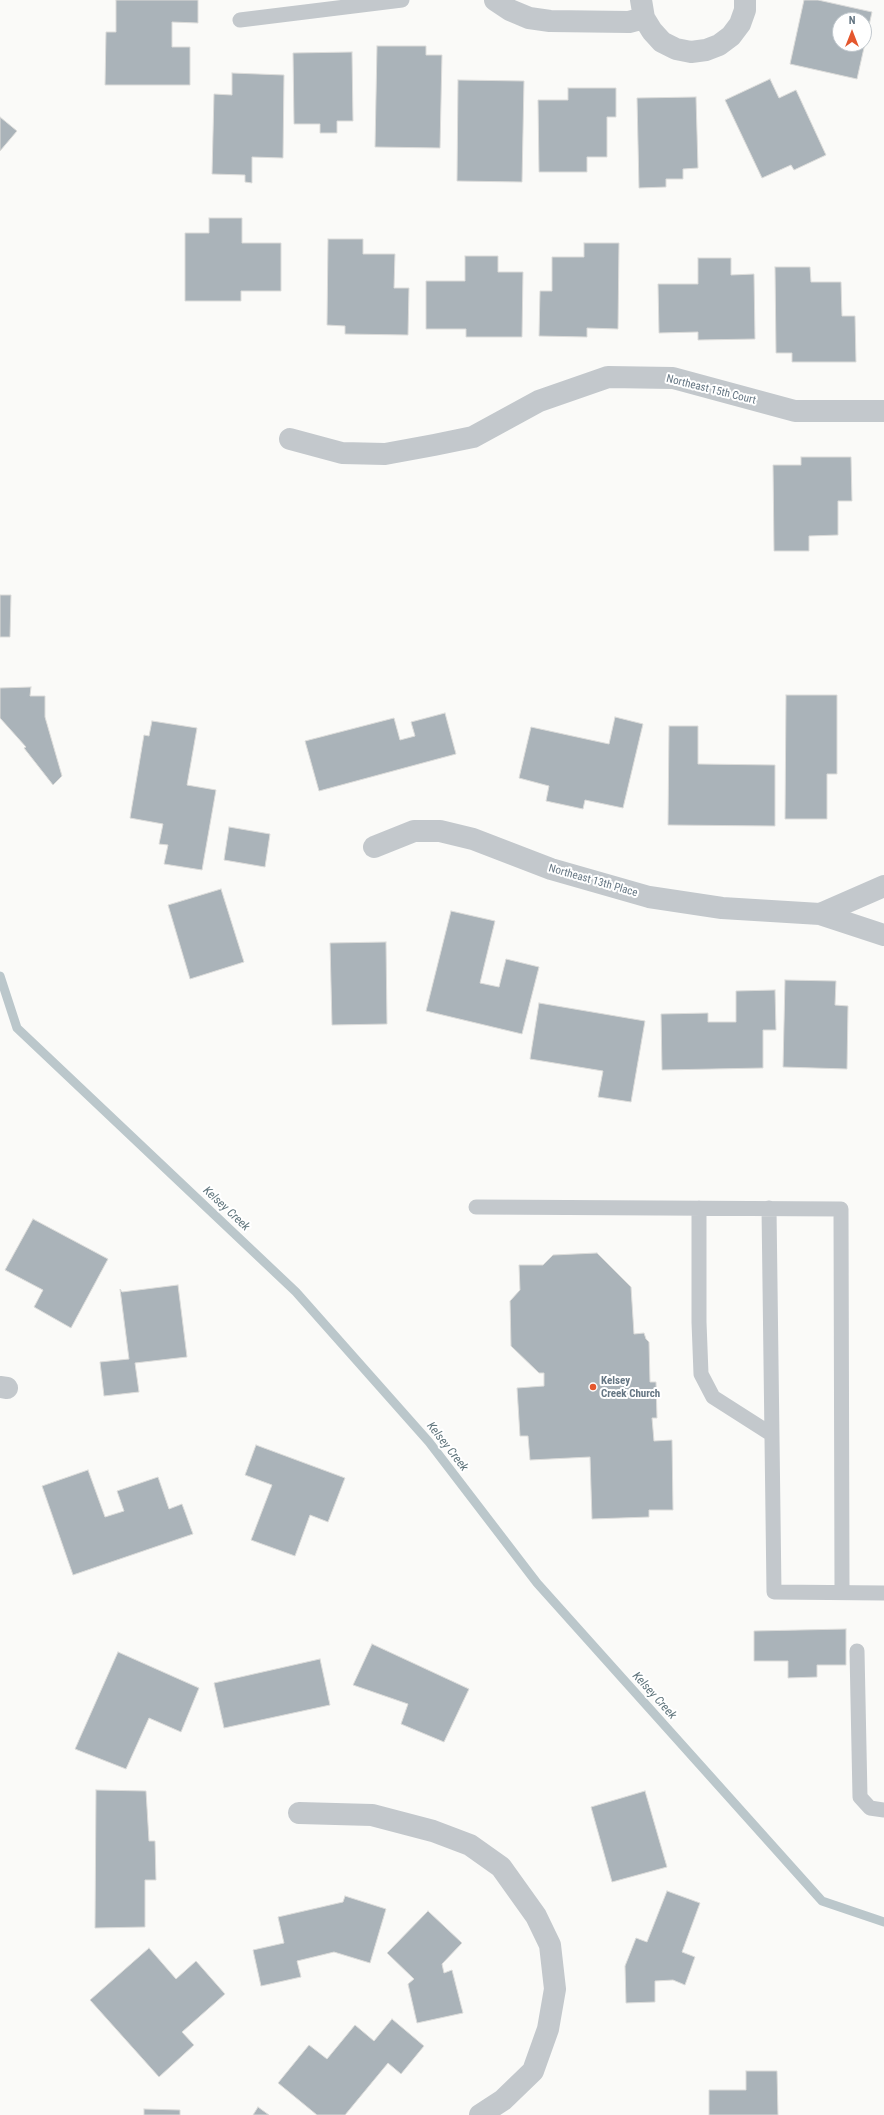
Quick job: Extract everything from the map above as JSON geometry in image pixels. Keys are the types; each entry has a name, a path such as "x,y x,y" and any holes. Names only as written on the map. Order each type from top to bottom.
{"street":[{"path":"495,0 510,10 529,18 550,22 629,22 643,9 652,31 662,42 690,52 706,50 719,45 731,36 740,24 745,10 746,0"},
{"name":"Northeast 15th Court","path":"290,439 342,453 385,454 434,445 473,436 539,401 608,377 673,378 795,411 884,411"},
{"name":"Northeast 13th Place","path":"374,847 414,831 440,831 473,839 550,869 649,897 722,908 820,914 884,935"},
{"name":"Northeast 13th Place","path":"820,914 884,886"},
{"path":"300,1813 372,1815 433,1831 470,1845 501,1867 536,1916 550,1946 555,1989 548,2029 533,2071 503,2100 480,2115"}],"lane":[{"path":"240,20 402,0"},
{"path":"476,1207 841,1209 842,1592"},
{"path":"699,1208 699,1322 701,1374 713,1397 771,1434"},
{"path":"769,1208 774,1592 884,1593"},
{"path":"857,1651 860,1797 870,1808 884,1810"}],"building":[{"path":"116,0 198,0 198,23 172,22 172,47 190,47 190,85 105,85 106,32 116,32"},
{"path":"804,0 818,0 872,12 832,12 832,52 863,52 857,79 790,64"},
{"path":"377,46 426,46 426,55 442,55 440,148 375,147"},
{"path":"352,52 353,121 337,121 337,133 320,133 320,124 294,124 293,53"},
{"path":"232,73 284,75 283,158 252,157 252,183 245,182 245,175 212,174 214,94 232,95"},
{"path":"770,79 779,98 796,90 826,155 794,170 791,165 762,178 725,100"},
{"path":"458,80 524,81 522,182 457,181"},
{"path":"568,88 616,88 616,117 607,117 607,157 587,157 587,172 539,172 538,100 568,100"},
{"path":"696,97 698,168 683,169 683,179 666,179 666,187 639,188 637,98"},
{"path":"0,117 17,131 0,151"},
{"path":"209,218 242,218 242,243 281,243 281,291 241,291 241,301 185,301 185,233 209,233"},
{"path":"328,239 363,239 363,254 395,254 394,288 409,288 408,335 345,334 345,326 327,325"},
{"path":"584,243 619,243 618,329 587,328 587,337 539,336 540,291 552,291 552,257 584,257"},
{"path":"465,256 498,256 498,272 523,272 522,337 466,337 466,329 426,329 426,281 465,281"},
{"path":"698,258 731,258 731,275 754,274 755,339 698,340 698,332 659,333 658,284 698,284"},
{"path":"775,267 810,267 811,282 841,282 842,316 855,316 856,362 792,362 792,353 776,353"},
{"path":"801,457 851,457 852,501 838,501 838,535 809,536 809,551 774,551 773,465 801,465"},
{"path":"0,595 11,595 10,637 0,637"},
{"path":"31,687 30,696 45,696 45,717 62,776 53,785 24,748 26,747 0,718 0,688"},
{"path":"786,695 837,695 837,774 827,774 827,819 785,819"},
{"path":"445,713 456,754 319,791 305,741 394,718 400,740 415,736 411,722"},
{"path":"615,717 643,724 623,808 585,800 583,809 546,801 549,786 519,778 531,727 609,744"},
{"path":"152,721 197,728 187,785 216,790 202,870 164,864 168,845 159,844 163,824 130,818 144,735 149,736"},
{"path":"669,726 698,726 698,764 775,765 775,826 668,825"},
{"path":"229,827 270,834 265,867 224,860"},
{"path":"221,889 244,962 190,979 168,905"},
{"path":"451,911 495,921 480,983 499,987 506,959 539,967 522,1034 426,1011"},
{"path":"386,942 387,1024 332,1025 330,943"},
{"path":"785,980 836,981 835,1005 848,1006 847,1069 783,1067"},
{"path":"775,990 776,1030 763,1030 763,1068 662,1070 661,1014 708,1013 708,1022 736,1022 736,991"},
{"path":"539,1003 645,1021 631,1102 598,1097 603,1071 530,1059"},
{"path":"33,1219 108,1259 71,1328 34,1307 43,1290 5,1270"},
{"name":"Kelsey Creek Church","path":"597,1253 631,1287 634,1334 644,1333 649,1342 650,1382 656,1382 657,1418 652,1418 654,1441 672,1440 673,1510 649,1510 649,1517 592,1519 590,1457 530,1460 528,1436 520,1436 517,1388 544,1386 544,1373 539,1373 511,1346 510,1301 520,1290 519,1265 543,1265 553,1255"},
{"path":"178,1285 187,1357 135,1363 139,1392 104,1396 100,1362 129,1359 120,1289 122,1292"},
{"path":"256,1445 345,1478 328,1522 310,1515 295,1556 251,1540 272,1485 245,1475"},
{"path":"88,1470 105,1517 124,1511 117,1491 158,1477 169,1509 182,1504 193,1534 73,1575 42,1486"},
{"path":"846,1629 846,1665 817,1665 817,1677 788,1678 788,1661 754,1661 754,1631"},
{"path":"372,1644 469,1689 444,1742 401,1724 408,1704 353,1685"},
{"path":"118,1652 199,1688 181,1732 149,1718 126,1769 75,1749"},
{"path":"320,1659 330,1705 224,1728 214,1683"},
{"path":"96,1790 146,1791 149,1841 155,1841 156,1880 145,1880 145,1927 95,1928"},
{"path":"645,1791 667,1867 612,1882 591,1807"},
{"path":"667,1891 700,1903 682,1952 695,1957 685,1985 673,1980 655,1981 655,2002 626,2003 625,1966 636,1938 647,1942"},
{"path":"345,1896 386,1909 370,1963 334,1952 297,1961 301,1977 261,1986 253,1950 284,1943 278,1917 343,1902"},
{"path":"428,1911 462,1943 442,1964 444,1973 452,1970 463,2013 417,2023 408,1984 414,1979 387,1953"},
{"path":"149,1948 176,1979 196,1961 225,1994 182,2032 194,2045 159,2077 90,2000"},
{"path":"392,2019 424,2046 401,2074 388,2063 345,2115 317,2115 278,2083 309,2045 327,2059 355,2025 374,2041"},
{"path":"746,2071 777,2071 778,2115 709,2115 709,2090 746,2090"},
{"path":"258,2107 269,2115 253,2115"},
{"path":"144,2109 180,2110 180,2115 144,2115"}],"waterway":[{"name":"Kelsey Creek","path":"0,976 17,1028 296,1292 429,1442 537,1583 822,1901 884,1922"}],"place":[{"name":"Kelsey Creek Church","path":"593,1387"}]}
